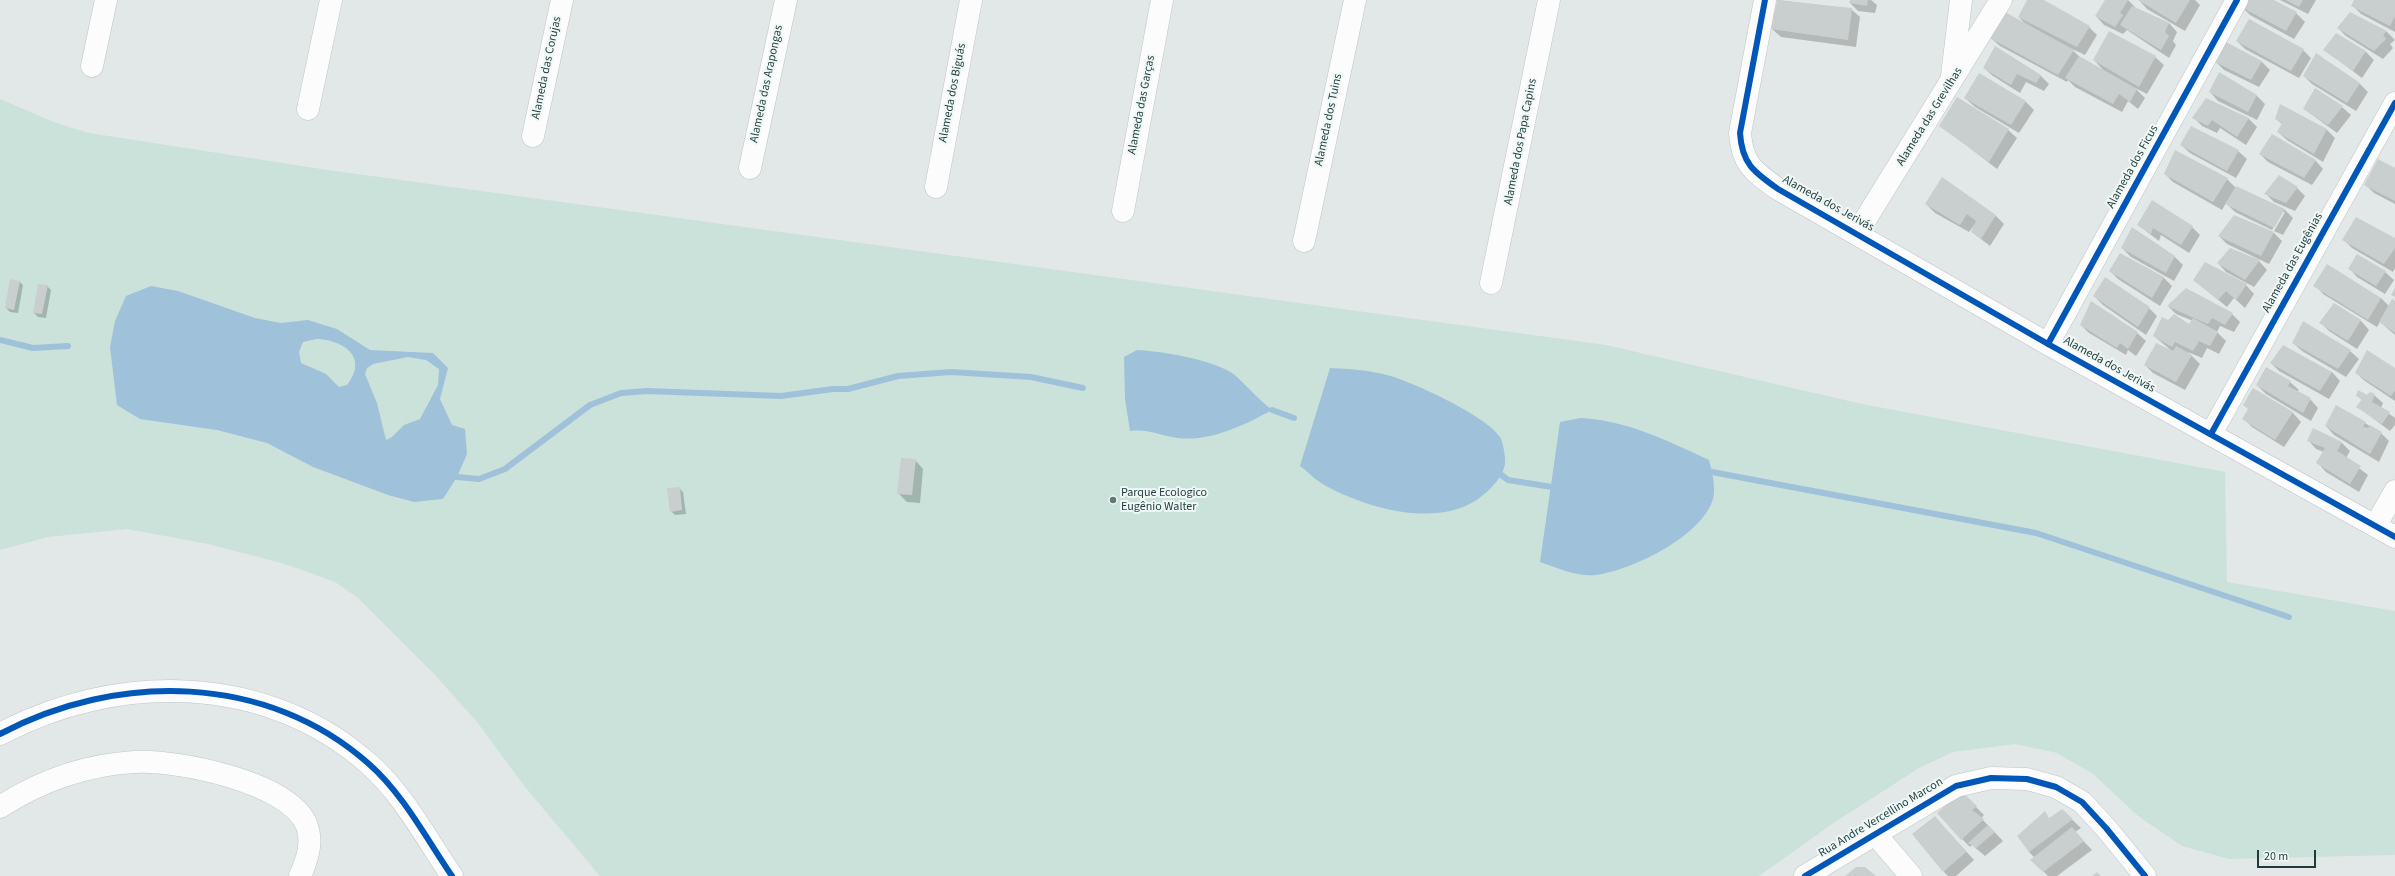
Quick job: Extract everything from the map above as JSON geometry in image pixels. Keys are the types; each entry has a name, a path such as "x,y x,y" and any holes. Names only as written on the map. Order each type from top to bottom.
{"street":[{"path":"92,66 106,0"},
{"path":"308,109 331,0"},
{"name":"Alameda das Corujas","path":"533,136 562,0"},
{"name":"Alameda das Arapongas","path":"750,168 786,0"},
{"name":"Alameda dos Biguás","path":"936,187 971,0"},
{"name":"Alameda das Garças","path":"1123,211 1162,0"},
{"name":"Alameda dos Tuins","path":"1304,241 1355,0"},
{"name":"Alameda dos Papa Capins","path":"1491,283 1549,0"},
{"name":"Alameda dos Jerivás","path":"1765,0 1740,133 1741,150 1756,173 1778,189 2048,344 2376,525 2395,537"},
{"path":"1951,83 1961,0"},
{"name":"Alameda das Grevilhas","path":"1857,233 2001,0"},
{"name":"Alameda dos Ficus","path":"2048,344 2237,0"},
{"name":"Alameda das Eugênias","path":"2211,434 2395,103"},
{"path":"2376,525 2395,491"},
{"path":"0,734 53,712 100,698 154,692 202,691 249,699 286,711 321,729 370,764 394,791 452,876"},
{"path":"0,807 36,786 105,765 157,762 207,770 258,786 279,797 294,808 307,826 310,848 300,876"},
{"name":"Rua Andre Vercellino Marcon","path":"1805,876 1956,786 1992,778 2027,780 2056,786 2082,802 2106,828 2145,876"},
{"path":"1876,835 1911,876"}],"green space":[{"name":"Parque Ecologico Eugênio Walter","path":"0,99 56,123 89,133 328,170 1606,345 1862,404 2225,472 2227,582 2395,611 2395,855 2229,859 2182,846 2138,816 2093,774 2057,753 2015,744 1953,752 1919,768 1835,822 1759,876 600,876 525,787 477,722 435,675 357,597 335,582 285,564 208,544 127,529 48,537 0,550"}],"water":[{"path":"151,286 178,291 255,318 281,323 308,320 337,329 370,350 433,353 448,368 440,399 452,425 465,429 467,454 457,477 443,499 414,502 388,495 313,467 267,443 217,430 140,419 117,405 110,347 115,321 126,296","holes":["316,339 336,343 350,352 354,358 355,366 353,375 347,385 339,387 326,374 301,363 299,352 303,342","408,357 426,360 439,369 438,385 420,419 404,425 392,437 386,440 377,403 365,374 367,368 373,364"]},
{"path":"1137,350 1174,354 1216,365 1236,376 1272,410 1249,422 1224,432 1198,438 1185,439 1147,431 1130,431 1125,399 1124,357"},
{"path":"1330,368 1373,372 1399,379 1448,400 1480,419 1492,428 1500,437 1502,442 1505,462 1500,477 1483,495 1466,506 1446,512 1425,514 1402,512 1380,507 1338,492 1321,483 1300,466"},
{"path":"1581,418 1631,427 1709,460 1714,485 1713,499 1706,513 1695,526 1681,538 1646,559 1611,572 1596,575 1582,575 1540,562 1560,422"}],"building":[{"path":"1777,0 1852,8 1848,40 1771,29"},
{"path":"1850,0 1868,0 1867,6 1849,3"},
{"path":"2027,0 2044,0 2090,26 2077,47 2018,17"},
{"path":"2105,0 2128,0 2120,13 2123,15 2115,27 2095,16"},
{"path":"2138,0 2190,0 2176,23"},
{"path":"2245,0 2274,0 2297,12 2286,31 2241,7"},
{"path":"2286,0 2303,0 2299,7"},
{"path":"2354,0 2395,0 2395,16 2390,26 2351,6"},
{"path":"2132,6 2169,23 2165,32 2169,36 2161,50 2120,25"},
{"path":"2005,12 2074,50 2058,75 1990,38"},
{"path":"2350,12 2387,31 2383,35 2386,39 2374,51 2337,28"},
{"path":"2249,19 2304,49 2291,71 2236,41"},
{"path":"2109,31 2156,56 2139,87 2093,60"},
{"path":"2336,33 2366,51 2353,71 2323,50"},
{"path":"2224,41 2262,61 2251,80 2215,62"},
{"path":"1995,46 2041,75 2036,83 2017,74 2011,85 1983,68"},
{"path":"2316,53 2360,83 2347,103 2303,76"},
{"path":"2079,56 2137,89 2130,102 2119,94 2113,104 2065,78"},
{"path":"2219,72 2257,95 2248,112 2209,92"},
{"path":"1979,73 2026,101 2011,125 1964,98"},
{"path":"2315,88 2343,106 2328,125 2303,109"},
{"path":"1957,97 2009,129 1989,162 1939,126"},
{"path":"2206,98 2249,118 2237,137 2212,120 2208,126 2192,118"},
{"path":"2280,104 2327,129 2314,154 2277,132 2282,123 2275,119"},
{"path":"2191,126 2239,150 2227,171 2180,145"},
{"path":"2272,134 2316,160 2304,178 2259,154"},
{"path":"2175,150 2228,178 2213,202 2164,174"},
{"path":"2378,159 2395,168 2395,201 2364,185"},
{"path":"2279,175 2298,187 2286,203 2264,194"},
{"path":"1942,177 1996,215 1981,239 1971,232 1976,221 1967,214 1960,225 1925,204"},
{"path":"2236,186 2285,209 2274,228 2225,204"},
{"path":"2152,200 2193,226 2181,245 2153,228 2151,234 2137,225"},
{"path":"2234,215 2274,232 2261,256 2218,236"},
{"path":"2356,217 2395,238 2395,248 2384,264 2342,240"},
{"path":"2132,227 2175,256 2166,273 2121,248"},
{"path":"2230,248 2260,260 2245,280 2217,263"},
{"path":"2120,253 2164,277 2152,298 2109,271"},
{"path":"2357,254 2386,271 2376,286 2348,269"},
{"path":"2205,262 2247,284 2236,300 2226,291 2218,300 2193,280"},
{"path":"2327,264 2381,298 2368,320 2313,286"},
{"path":"2105,277 2150,307 2138,327 2093,296"},
{"path":"10,279 20,281 14,310 5,308"},
{"path":"38,284 48,285 42,314 33,313"},
{"path":"2186,288 2233,313 2225,325 2212,318 2208,324 2167,306"},
{"path":"2395,288 2395,297 2391,295"},
{"path":"2392,299 2395,301 2395,333 2379,322"},
{"path":"2091,301 2138,332 2128,349 2120,343 2117,348 2080,325"},
{"path":"2334,303 2361,320 2348,341 2319,323"},
{"path":"2174,314 2189,324 2193,318 2218,332 2210,346 2199,341 2193,351 2175,342 2172,347 2153,336 2162,317 2168,320"},
{"path":"2303,321 2351,350 2338,369 2292,343"},
{"path":"2156,343 2173,351 2176,346 2192,355 2176,382 2144,365"},
{"path":"2283,345 2332,372 2320,391 2270,363"},
{"path":"2367,350 2395,368 2395,390 2391,396 2355,373"},
{"path":"2266,367 2291,381 2288,386 2311,398 2303,413 2256,385"},
{"path":"2253,388 2293,412 2275,440 2242,419 2248,409 2243,405"},
{"path":"2358,390 2367,395 2370,392 2375,394 2372,402 2390,412 2382,424 2356,407 2362,399 2356,396"},
{"path":"2336,405 2366,422 2363,427 2368,428 2370,425 2382,432 2370,454 2325,426"},
{"path":"2313,428 2342,442 2337,451 2361,466 2350,484 2316,463 2325,448 2307,441"},
{"path":"901,458 916,459 912,495 897,494"},
{"path":"680,487 682,510 670,512 667,488"},
{"path":"1961,791 1977,806 1972,810 1984,819 1961,840 1937,813"},
{"path":"2062,809 2073,819 2029,852 2017,836 2045,811 2049,818"},
{"path":"1935,816 1966,852 1943,872 1912,834"},
{"path":"1988,825 1995,832 1976,848 1968,843"},
{"path":"2072,827 2084,841 2043,872 2030,860"},
{"path":"1856,867 1865,867 1876,876 1845,876"},
{"path":"2097,872 2101,876 2092,876"}],"waterway":[{"path":"0,340 33,348 68,346"},
{"path":"457,477 479,479 505,469 590,405 621,393 647,391 781,396 833,389 848,389 898,376 951,372 1031,377 1083,388"},
{"path":"1272,410 1294,418"},
{"path":"1712,472 2036,533 2289,617"},
{"path":"1500,474 1508,480 1552,487"}],"cycle path":[{"path":"1765,0 1740,133 1743,152 1756,172 1778,189 2048,344 2395,537"},
{"path":"2048,344 2237,0"},
{"path":"2211,434 2395,103"},
{"path":"0,734 45,714 93,700 141,692 190,692 238,698 285,712 329,734 369,764 393,789 414,817 452,876"},
{"path":"1805,876 1956,786 1991,778 2027,779 2056,787 2082,802 2106,828 2145,876"}],"place":[{"name":"Parque Ecologico Eugênio Walter","path":"1113,500"}]}
